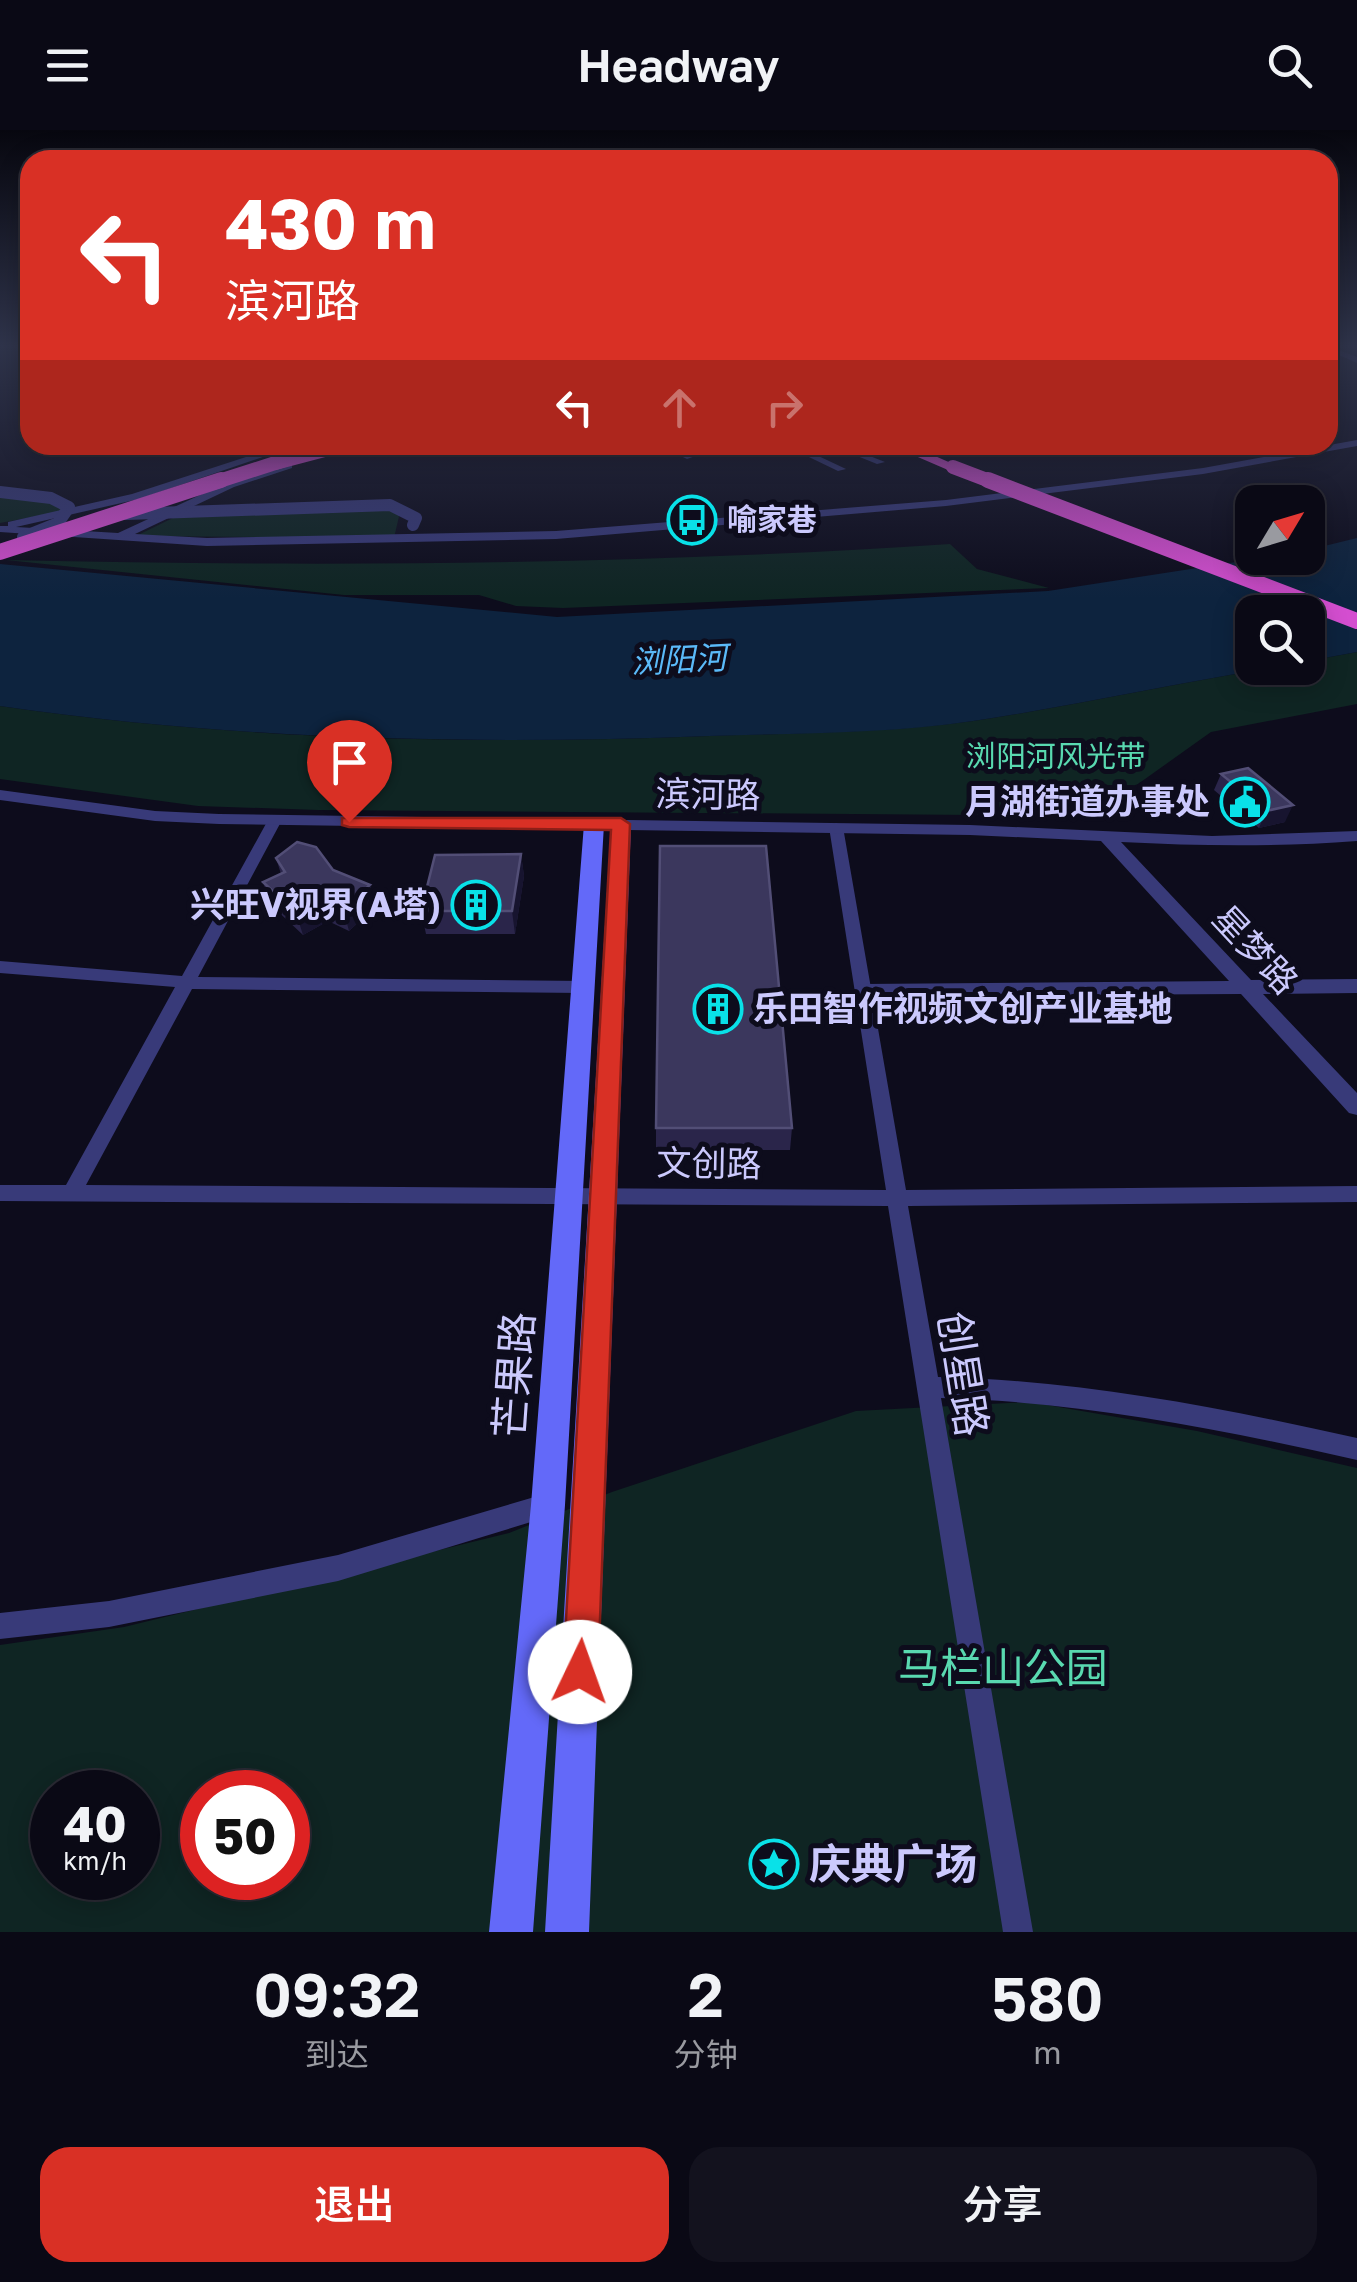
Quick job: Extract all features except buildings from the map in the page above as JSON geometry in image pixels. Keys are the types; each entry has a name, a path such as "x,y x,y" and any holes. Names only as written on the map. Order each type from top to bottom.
{"highway":[{"path":"0,548 23,537 277,455"},
{"path":"170,497 281,455"},
{"path":"0,548 327,455"},
{"path":"923,455 1357,621"},
{"path":"947,455 1357,609"}],"main road":[{"name":"芒果路","path":"511,1932 548,1506 583,988 607,829"},
{"path":"567,1932 604,1196 607,829"}],"street":[{"path":"0,528 135,496 275,455"},
{"path":"114,539 230,486 326,455"},
{"path":"810,455 842,469"},
{"path":"860,455 880,462"},
{"path":"0,528 114,539 408,540 556,534 1089,492 1298,455"},
{"path":"0,492 51,498 70,507 58,523 23,537"},
{"path":"114,515 390,505 416,518 408,540"},
{"name":"滨河路","path":"0,794 155,816 273,824"},
{"name":"滨河路","path":"0,807 166,824 836,831 1251,852 1357,846"},
{"path":"73,1191 273,824"},
{"name":"创星路","path":"836,831 1018,1932"},
{"name":"滨河路","path":"1120,844 1296,843 1357,836"},
{"name":"星梦路","path":"1120,844 1256,990 1357,1107"},
{"path":"0,967 186,983 583,988"},
{"path":"862,991 1357,986"},
{"name":"星梦路","path":"1256,990 1357,1088"},
{"name":"文创路","path":"0,1193 897,1198 1357,1194"},
{"path":"927,1387 985,1387 1072,1397 1268,1429 1357,1449"},
{"path":"0,1626 110,1614 338,1568 548,1506"}],"green space":[{"path":"0,494 47,499 64,511 0,523"},
{"path":"386,506 400,512 394,538 136,536 179,515"},
{"path":"950,544 977,569 1049,588 563,608 516,606 479,595 344,595 6,560 478,562"},
{"name":"浏阳河风光带","path":"1357,652 1357,704 1211,732 1138,784 1094,800 1050,808 1018,802 976,815 198,806 0,779 0,706 176,726 353,737 531,740 841,732 973,721 1235,675 1235,685 1325,685 1325,658"},
{"name":"马栏山公园","path":"1030,1402 1197,1431 1357,1468 1357,1932 0,1932 0,1645 124,1627 509,1533 612,1492 856,1411"}],"water":[{"name":"浏阳河","path":"1357,538 1357,652 1325,658 1325,595 1235,595 1235,675 941,725 875,731 620,739 442,739 265,733 0,706 0,564 557,617 1048,591 1235,562 1235,575 1325,575 1325,546"}],"place":[{"name":"喻家巷","path":"692,520"},
{"name":"月湖街道办事处","path":"1245,802"},
{"name":"兴旺V视界(A塔)","path":"476,905"},
{"name":"乐田智作视频文创产业基地","path":"718,1009"},
{"name":"庆典广场","path":"774,1864"}],"route":[{"path":"349,822 621,824 580,1672"}]}
